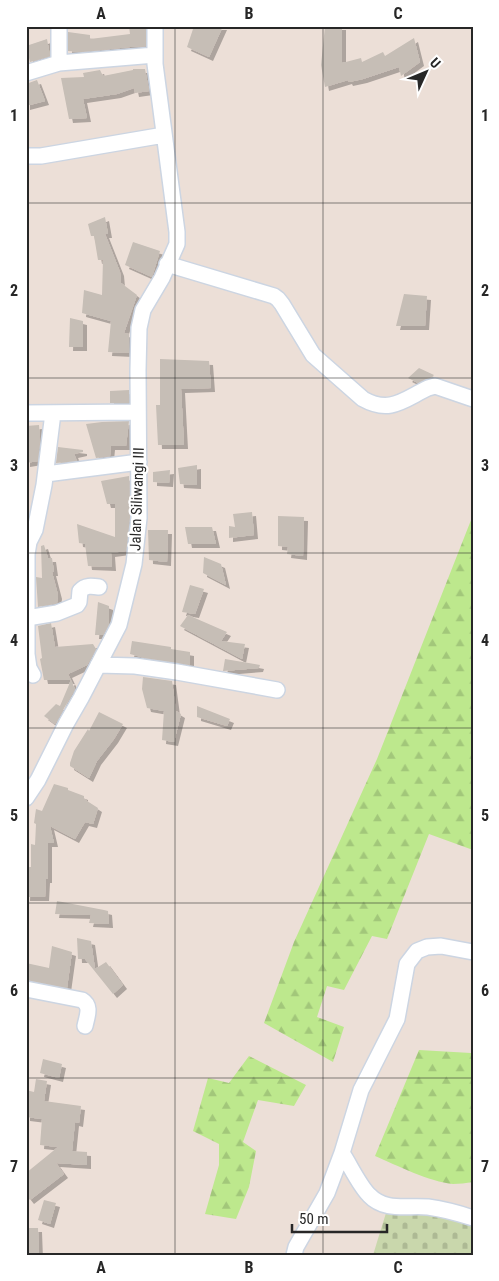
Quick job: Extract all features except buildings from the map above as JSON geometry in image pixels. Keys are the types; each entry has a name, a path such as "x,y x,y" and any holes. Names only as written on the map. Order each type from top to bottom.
{"street":[{"path":"59,26 59,63"},
{"path":"26,156 41,156 164,135 154,55 155,26"},
{"path":"26,73 59,63 154,55"},
{"name":"Jalan Siliwangi III","path":"26,798 38,780 119,625 134,564 139,518 139,328 144,310 162,278 177,244 164,135"},
{"path":"167,264 268,294 278,299 313,355 371,404 392,406 434,386 473,399"},
{"path":"26,413 138,412"},
{"path":"32,674 27,661 27,554 35,530 46,474 53,413"},
{"path":"46,474 139,462"},
{"path":"27,618 57,613 77,605 81,590 87,586 100,587"},
{"path":"98,665 135,666 277,690"},
{"path":"294,1255 296,1247 326,1193 342,1153 361,1090 396,1018 407,964 417,951 427,947 441,946 467,951"},
{"path":"26,989 82,1000 86,1003 88,1009 85,1026"},
{"path":"342,1153 364,1189 377,1202 396,1207 439,1209 473,1218"}],"green space":[{"path":"473,515 473,850 429,834 387,939 372,936 344,990 327,986 317,1017 344,1027 333,1062 264,1023 294,942 377,759"},
{"path":"473,1038 473,1182 444,1183 413,1173 375,1156 419,1050 471,1053"},
{"path":"249,1056 306,1085 294,1106 258,1100 243,1142 256,1151 249,1187 236,1219 205,1214 219,1165 219,1144 193,1131 208,1078 229,1083"},
{"path":"386,1213 424,1213 473,1223 473,1255 373,1255"}]}
